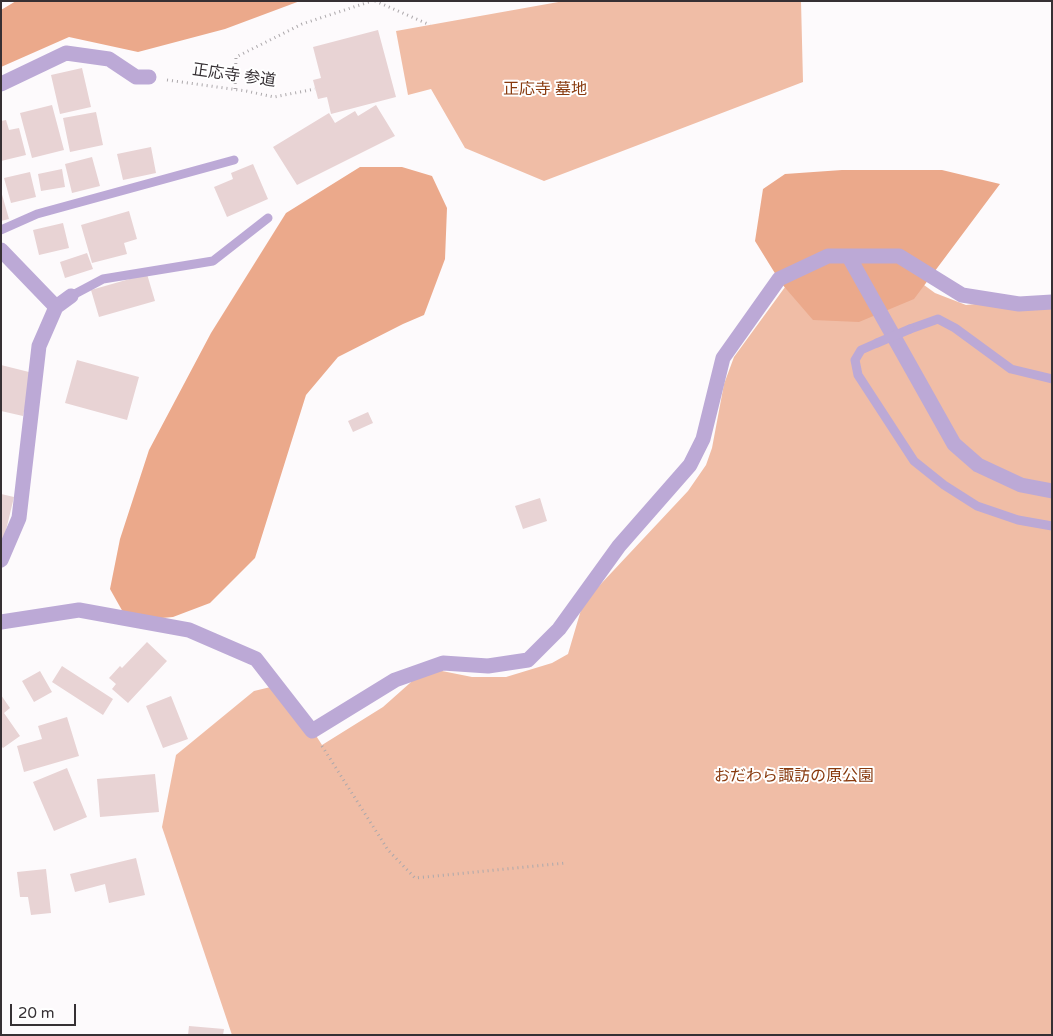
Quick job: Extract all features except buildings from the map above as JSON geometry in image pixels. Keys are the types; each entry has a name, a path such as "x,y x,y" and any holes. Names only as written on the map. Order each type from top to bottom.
{"street":[{"path":"1,84 66,53 109,58 136,77 149,77"},
{"path":"1,250 56,307"},
{"path":"1,622 79,610 189,630 256,659 312,731 396,680 443,663 488,666 528,660 559,628 619,546 690,465 703,439 722,358 779,279 828,256 899,256 962,296 1019,304 1052,302"},
{"path":"849,257 954,444 978,465 1021,485 1052,491"},
{"path":"1,560 19,518 39,346 56,307 71,296"}],"lane":[{"path":"1,230 37,214 234,160"},
{"path":"71,296 103,279 213,261 268,218"},
{"path":"1052,379 1011,369 955,328 938,319 861,350 855,360 858,375 914,461 944,485 977,506 1018,520 1052,526"}],"path":[{"path":"235,89 236,57 302,24 373,1 430,25"},
{"name":"正応寺 参道","path":"149,77 235,89 274,97 315,89"},
{"path":"312,731 388,850 415,878 566,863"}],"green space":[{"name":"正応寺 墓地","path":"564,1 801,1 803,82 544,181 465,148 431,89 408,95 396,31"},
{"name":"おだわら諏訪の原公園","path":"804,261 913,277 935,293 966,305 1052,296 1052,1035 232,1035 162,827 176,755 254,691 283,684 322,745 383,707 419,675 437,670 472,677 506,677 552,663 568,654 583,603 688,491 706,465 712,448 724,384 734,357"}],"shaded area":[{"path":"16,1 300,1 225,29 138,52 69,37 1,67 1,10"},
{"path":"360,167 402,167 432,176 447,208 445,259 424,315 338,357 306,395 255,558 210,603 173,617 128,621 110,589 120,539 149,450 211,333 286,213"},
{"path":"842,170 942,170 1000,184 914,299 859,322 813,320 781,283 755,241 763,189 785,174"}]}
